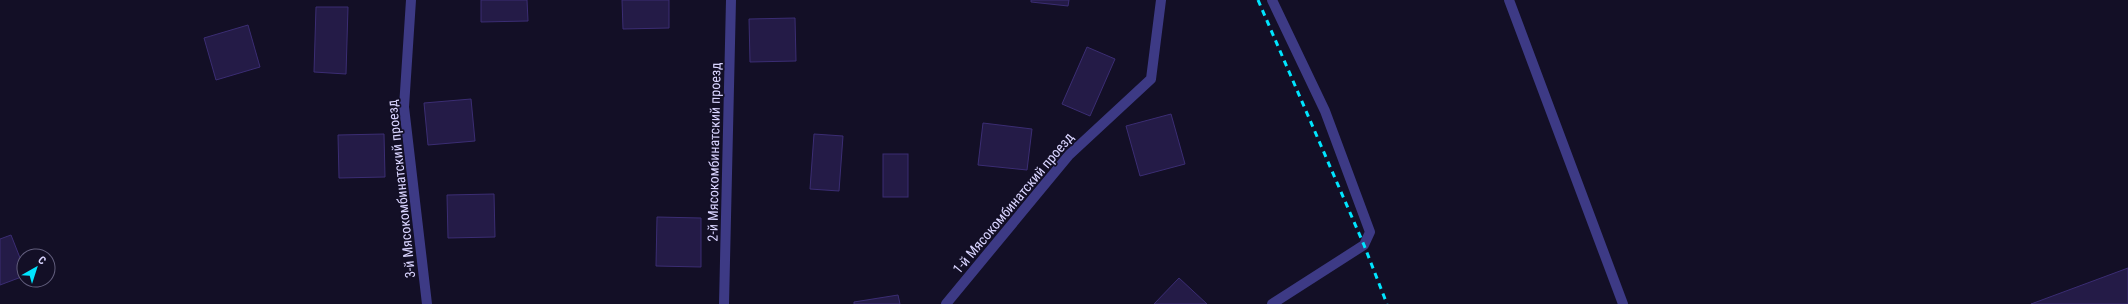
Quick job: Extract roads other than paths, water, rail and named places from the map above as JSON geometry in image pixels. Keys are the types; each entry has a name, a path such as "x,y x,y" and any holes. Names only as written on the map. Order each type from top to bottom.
{"street":[{"name":"3-й Мясокомбинатский проезд","path":"412,0 404,107 427,304"},
{"name":"2-й Мясокомбинатский проезд","path":"724,304 731,0"},
{"name":"1-й Мясокомбинатский проезд","path":"946,304 1069,155 1151,79 1161,0"},
{"path":"1272,0 1325,111 1370,232 1364,245 1340,262 1272,304"},
{"path":"1509,0 1623,304"}],"railway":[{"path":"1258,0 1364,245 1387,304"}]}
